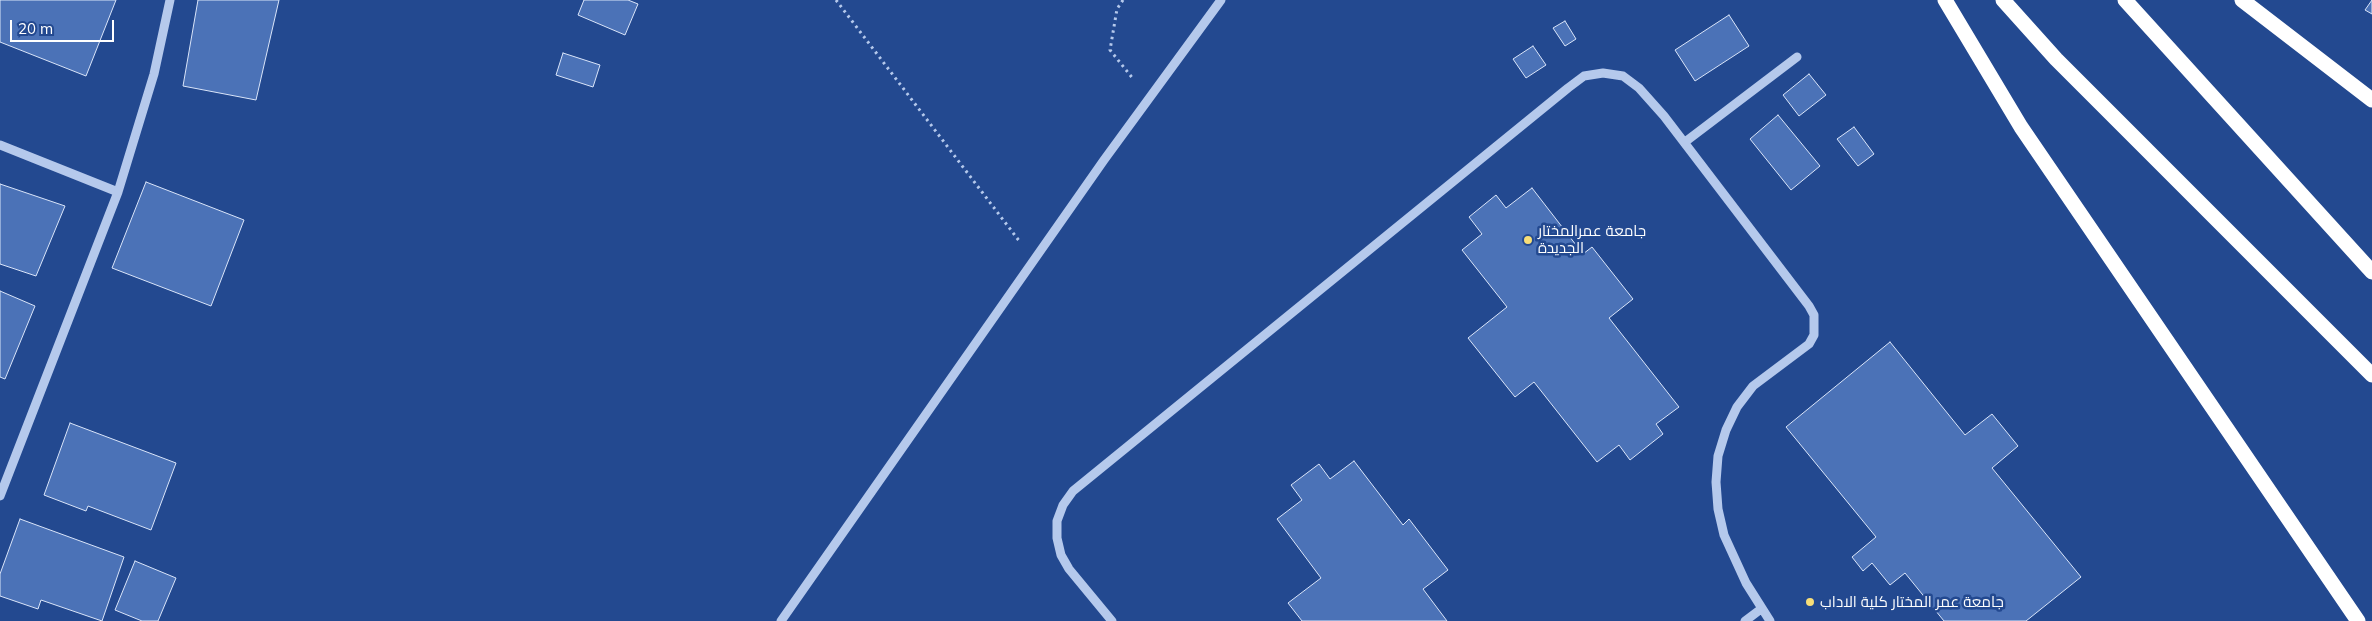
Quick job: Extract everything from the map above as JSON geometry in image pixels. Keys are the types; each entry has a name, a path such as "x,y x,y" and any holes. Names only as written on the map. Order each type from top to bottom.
{"highway":[{"path":"1945,0 2021,127 2358,621"},
{"path":"2004,0 2056,60 2372,375"},
{"path":"2125,0 2372,272"},
{"path":"2242,0 2372,100"}],"street":[{"path":"0,496 118,192 154,74 170,0"},
{"path":"781,621 1034,260 1221,0"},
{"path":"1685,142 1797,57"},
{"path":"1112,621 1069,570 1061,555 1056,538 1057,521 1063,505 1073,491 1568,88 1584,76 1603,73 1623,76 1639,88 1685,142 1810,306 1814,315 1814,335 1809,344 1753,386 1738,406 1726,430 1718,456 1716,482 1718,509 1724,535 1760,609 1770,621"},
{"path":"0,145 118,192"},
{"path":"1745,621 1760,609"}],"path":[{"path":"836,0 1034,260"},
{"path":"1123,0 1117,9 1110,50 1149,98"}],"building":[{"path":"0,0 116,0 86,76 0,42"},
{"path":"198,0 279,0 256,100 183,86"},
{"path":"584,0 628,0 638,4 625,35 578,15"},
{"path":"2372,0 2372,14 2365,10"},
{"path":"1729,15 1749,46 1695,81 1675,50"},
{"path":"1565,21 1576,39 1565,46 1553,28"},
{"path":"1533,46 1546,65 1526,78 1513,59"},
{"path":"563,53 600,65 593,87 556,75"},
{"path":"1809,74 1826,95 1799,116 1783,95"},
{"path":"1778,115 1820,166 1791,190 1750,139"},
{"path":"1854,127 1874,154 1858,166 1837,139"},
{"path":"146,182 244,220 211,306 112,268"},
{"path":"0,184 65,206 36,276 0,264"},
{"path":"1532,188 1583,254 1592,247 1633,299 1609,318 1679,407 1656,424 1663,434 1630,460 1619,445 1597,462 1534,382 1515,397 1468,338 1507,307 1462,250 1482,234 1469,217 1496,195 1506,208"},
{"path":"0,291 35,306 5,379 0,377"},
{"path":"1890,342 1965,435 1992,414 2018,446 1992,468 2081,577 2026,621 1944,621 1905,573 1890,585 1872,563 1863,571 1852,557 1876,537 1786,427"},
{"path":"70,423 176,463 151,530 88,506 86,511 44,495"},
{"path":"1354,461 1403,525 1409,519 1448,570 1423,589 1447,621 1302,621 1288,603 1321,578 1277,519 1302,500 1291,485 1319,464 1330,479"},
{"path":"20,519 124,557 102,621 41,600 38,609 0,596 0,574"},
{"path":"135,561 176,578 158,621 142,621 115,610"}],"place":[{"name":"جامعة عمرالمختار الجديدة","path":"1528,240"},
{"name":"جامعة عمر المختار كلية الاداب","path":"1810,602"}]}
